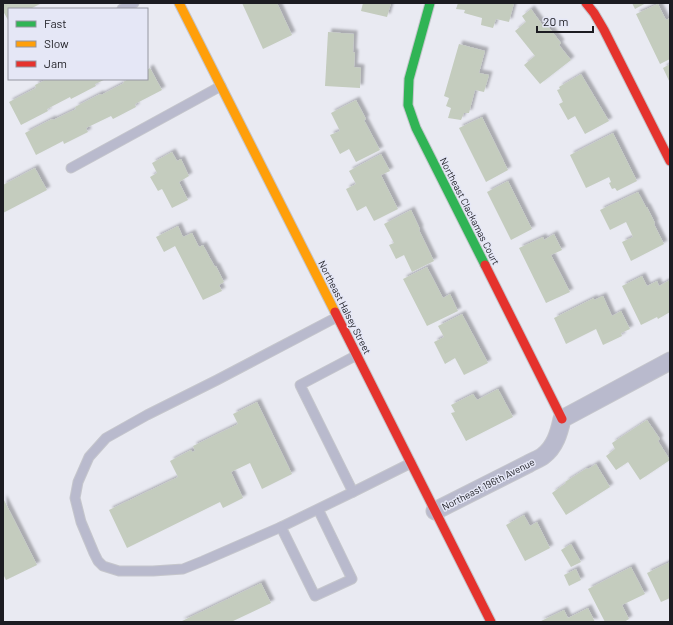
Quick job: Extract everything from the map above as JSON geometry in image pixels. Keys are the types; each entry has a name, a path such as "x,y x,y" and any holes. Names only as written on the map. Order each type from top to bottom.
{"street":[{"name":"Northeast Halsey Street","path":"179,3 491,622"},
{"name":"Northeast Clackamas Court","path":"430,3 410,79 408,105 416,128 562,419"},
{"path":"586,3 604,30 670,161"},
{"path":"562,419 670,361"},
{"name":"Northeast 196th Avenue","path":"435,511 543,456 553,446 559,433 562,419"}],"lane":[{"path":"124,8 134,3"},
{"path":"71,168 221,86"},
{"path":"337,317 147,415 106,438 89,457 78,482 75,498 81,522 98,561 103,566 119,571 183,569 203,562 281,527 411,463"},
{"path":"353,492 300,385 356,355"},
{"path":"281,527 315,596 352,579 318,508"}],"building":[{"path":"3,3 42,3 32,8 8,8 8,20 3,11"},
{"path":"242,3 277,3 292,35 263,49"},
{"path":"363,3 391,3 387,17 361,11"},
{"path":"458,3 514,3 509,22 496,19 493,28 481,25 482,18 464,13 465,10 456,9"},
{"path":"632,3 646,3 635,9"},
{"path":"658,4 666,20 670,18 670,59 660,64 636,14"},
{"path":"531,9 544,27 547,25 561,43 559,45 571,60 540,84 524,65 535,56 515,31 526,22 522,16"},
{"path":"328,32 354,34 354,67 361,68 360,88 325,86"},
{"path":"459,44 485,51 479,73 489,75 484,92 475,90 469,113 464,113 461,120 448,118 451,108 446,106 449,98 444,96"},
{"path":"670,64 670,83 663,68"},
{"path":"150,68 162,90 135,104 136,107 113,119 111,116 86,128 88,132 64,144 63,141 36,155 25,133 76,109 75,107 100,94 101,95 127,80 148,80 148,69"},
{"path":"581,74 609,121 585,134 575,116 568,120 559,104 563,102 557,90 560,89 559,87"},
{"path":"45,80 104,80 95,84 96,86 71,99 70,97 47,109 48,111 21,125 9,102 36,88 35,85"},
{"path":"356,100 366,119 364,120 380,150 356,162 349,149 340,154 330,135 340,131 331,113"},
{"path":"482,117 508,170 486,182 459,128"},
{"path":"613,133 637,181 617,191 615,188 612,189 609,183 611,182 609,177 586,188 570,155"},
{"path":"172,152 177,161 181,159 189,176 179,182 188,200 172,208 162,189 158,191 150,177 157,173 152,163"},
{"path":"381,154 390,171 381,175 398,209 374,221 366,206 357,211 346,189 356,184 349,171"},
{"path":"35,168 47,190 3,213 3,185"},
{"path":"508,181 532,229 511,240 487,192"},
{"path":"638,192 655,223 654,224 664,244 631,261 622,242 633,237 626,222 610,230 600,210"},
{"path":"411,210 434,261 412,272 404,255 396,259 389,245 394,243 384,224"},
{"path":"178,226 183,237 192,233 199,247 203,245 224,282 219,285 222,291 203,300 175,246 164,252 156,237"},
{"path":"554,234 562,250 551,255 570,292 546,303 519,248 543,237 544,240"},
{"path":"427,267 443,298 450,294 458,311 427,326 403,279"},
{"path":"642,276 647,286 657,281 659,286 670,280 670,312 658,319 657,317 641,325 622,286"},
{"path":"603,296 612,316 621,311 630,329 621,333 622,336 603,345 596,329 566,344 554,318 594,298 594,300"},
{"path":"462,314 488,363 464,375 455,358 445,364 434,342 444,337 438,326"},
{"path":"498,389 513,417 466,441 451,413 455,412 451,405 473,394 477,400"},
{"path":"257,402 292,474 262,489 250,463 231,472 243,498 223,508 220,502 127,548 109,510 178,477 170,461 191,450 192,452 195,451 193,446 238,424 233,414"},
{"path":"647,420 660,439 658,441 670,460 640,480 628,462 616,470 606,456 615,449 612,443"},
{"path":"596,464 610,487 566,515 552,493 566,483 565,482"},
{"path":"3,498 37,565 6,580 3,574"},
{"path":"524,515 530,526 537,522 550,548 525,561 506,525"},
{"path":"571,544 581,562 571,567 561,550"},
{"path":"670,562 670,598 661,602 647,573"},
{"path":"631,567 645,594 622,605 629,619 624,622 605,622 588,589"},
{"path":"576,569 581,580 569,586 564,575"},
{"path":"261,583 271,603 231,622 180,622"},
{"path":"588,608 595,622 539,622 564,610 568,618"}],"traffic: fast":[{"path":"430,3 409,79 408,105 416,128 485,265"}],"traffic: slow":[{"path":"179,3 335,312"}],"traffic: jam":[{"path":"586,3 604,30 670,161"},
{"path":"485,265 562,419"},
{"path":"335,312 491,622"}]}
